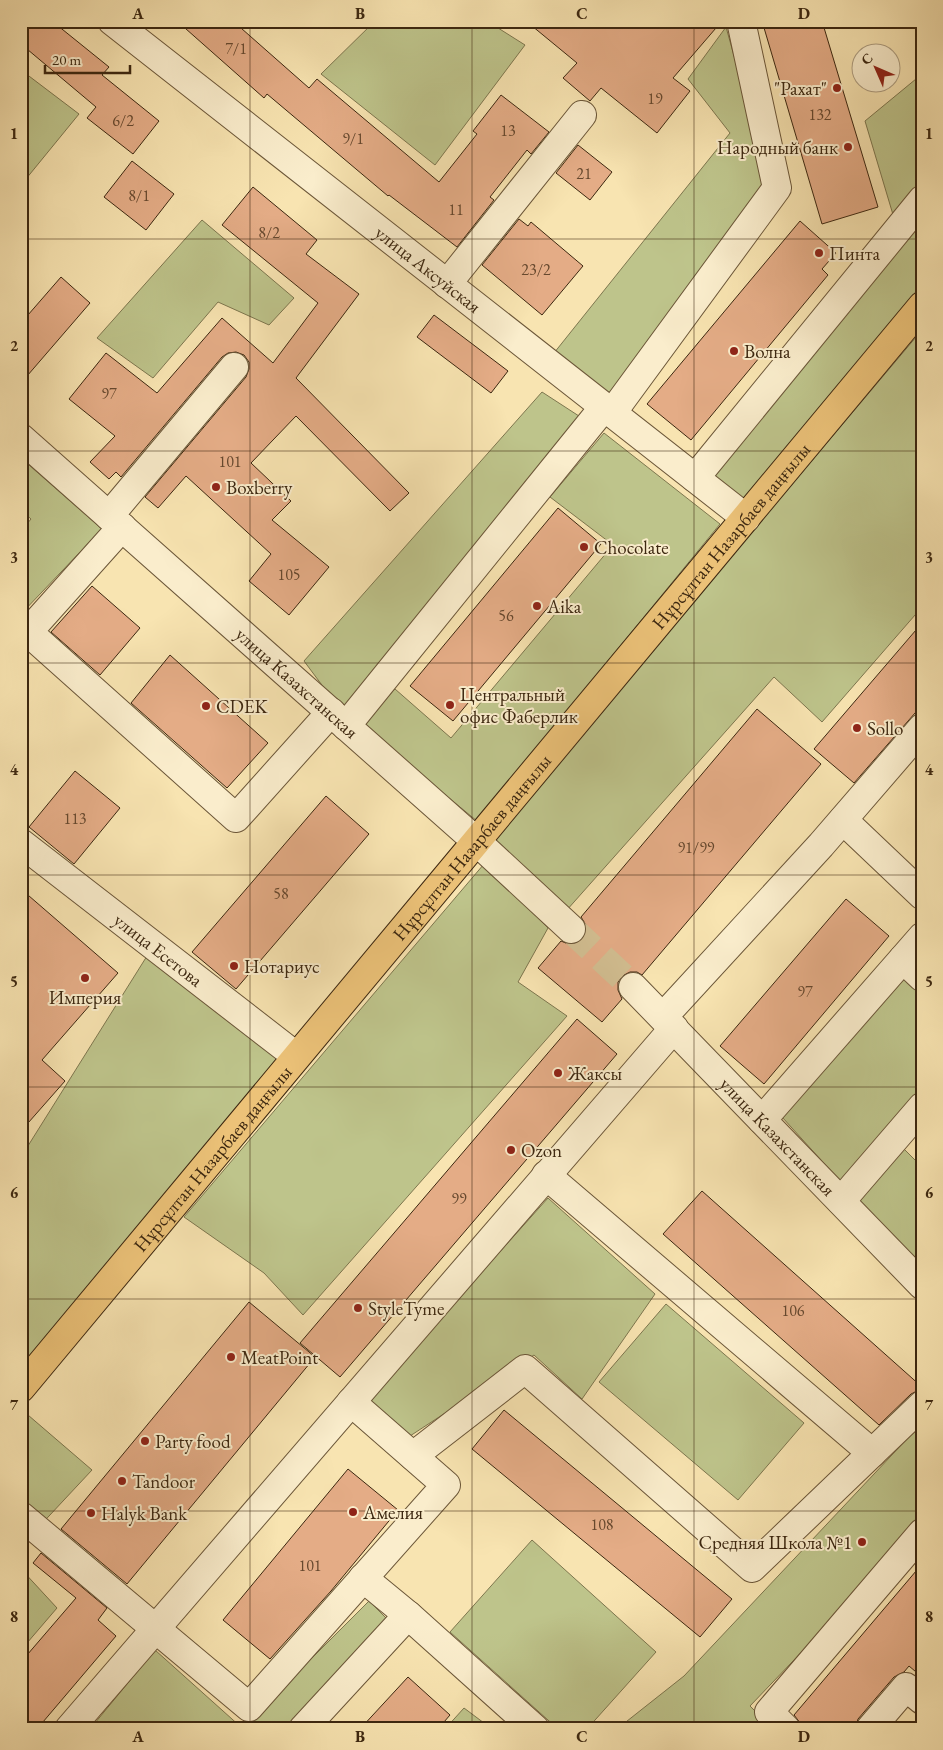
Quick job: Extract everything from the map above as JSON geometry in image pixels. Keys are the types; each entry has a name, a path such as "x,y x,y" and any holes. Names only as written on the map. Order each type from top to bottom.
{"main road":[{"name":"Нұрсұлтан Назарбаев даңғылы","path":"21,1388 922,306"}],"street":[{"name":"улица Аксуйская","path":"112,21 746,518"},
{"path":"234,367 28,632 236,818 338,719 608,410 777,188 741,21"},
{"path":"447,284 582,115"},
{"path":"695,478 922,200"},
{"name":"улица Казахстанская","path":"21,438 476,841 571,929"},
{"path":"69,1729 546,1176 669,1023 922,728"},
{"path":"843,820 919,888"},
{"name":"улица Есетова","path":"21,843 296,1056"},
{"path":"762,1120 912,968 922,937"},
{"name":"улица Казахстанская","path":"633,987 922,1285"},
{"path":"840,1201 922,1107"},
{"path":"546,1176 872,1453"},
{"path":"413,1456 525,1369 752,1568 922,1405"},
{"path":"21,1516 249,1707 446,1485 351,1402"},
{"path":"786,1729 769,1712 922,1533"},
{"path":"363,1578 408,1615 535,1729"},
{"path":"302,1729 408,1615"},
{"path":"870,1729 906,1686 922,1700"}],"green space":[{"path":"375,21 487,21 525,45 435,165 321,74"},
{"path":"726,27 771,188 610,398 554,353 730,133 688,79"},
{"path":"21,70 79,114 21,185"},
{"path":"922,74 922,186 894,218 865,121"},
{"path":"922,214 922,293 748,506 708,474"},
{"path":"202,220 294,298 269,325 218,302 153,378 97,338"},
{"path":"922,330 922,607 822,722 774,677 566,911 493,839"},
{"path":"542,392 582,418 342,712 304,661"},
{"path":"604,433 720,524 477,821 360,725 395,689 451,738 613,545 550,497"},
{"path":"21,458 102,529 21,614 21,531 31,519 21,510"},
{"path":"484,864 548,928 518,982 567,1016 303,1315 264,1273 184,1217"},
{"path":"147,956 281,1059 21,1372 21,1157"},
{"path":"905,978 922,993 922,1099 841,1182 782,1117"},
{"path":"902,1147 922,1167 922,1266 858,1200"},
{"path":"548,1198 655,1294 582,1399 534,1355 410,1436 368,1399"},
{"path":"666,1304 804,1423 738,1500 599,1382"},
{"path":"21,1409 92,1470 21,1546"},
{"path":"922,1423 922,1526 750,1706 773,1729 617,1729 684,1676"},
{"path":"532,1540 656,1652 587,1729 558,1729 450,1632"},
{"path":"21,1569 57,1608 21,1650"},
{"path":"369,1601 388,1620 286,1729 90,1729 155,1650 242,1728"},
{"path":"464,1708 492,1729 445,1729"}],"building":[{"path":"21,21 52,21 109,67 102,75 159,121 133,154 87,118 96,107 21,44"},
{"path":"177,21 233,21 309,88 317,79 439,182 477,134 473,131 501,95 549,132 531,154 527,150 490,197 494,200 457,247 388,196 267,94 264,98"},
{"path":"526,21 722,21 673,78 690,91 657,133 601,88 590,101 563,78 577,63"},
{"path":"762,21 822,21 878,207 822,224"},
{"path":"578,145 612,172 590,200 556,173"},
{"path":"132,161 174,194 146,230 104,197"},
{"path":"253,187 317,240 306,254 359,294 296,378 409,493 390,511 296,416 251,463 291,501 272,520 329,567 289,615 249,581 271,554 186,476 158,508 145,497 246,377 249,362 244,355 236,352 228,353 222,357 121,477 116,472 109,479 90,462 115,436 69,399 106,353 157,393 222,318 273,363 318,303 222,225"},
{"path":"519,219 528,226 531,222 583,266 542,315 482,265"},
{"path":"800,221 836,253 822,269 828,275 691,440 647,404"},
{"path":"61,277 90,303 21,383 21,323"},
{"path":"434,315 508,371 491,393 417,337"},
{"path":"558,508 601,544 453,721 410,686"},
{"path":"92,586 140,628 100,675 51,632"},
{"path":"922,623 922,705 854,783 814,749"},
{"path":"170,655 268,743 227,788 131,703"},
{"path":"757,709 821,764 642,975 637,972 630,972 622,976 618,982 618,990 622,999 602,1022 538,968 561,941 575,944 583,939 586,925 581,917"},
{"path":"75,771 120,808 74,864 29,827"},
{"path":"326,796 369,834 236,989 192,952"},
{"path":"21,889 118,973 42,1060 65,1081 21,1131"},
{"path":"846,899 889,936 764,1084 720,1046"},
{"path":"577,1019 617,1054 340,1377 300,1343"},
{"path":"702,1191 922,1387 911,1394 879,1425 663,1234"},
{"path":"249,1302 315,1357 127,1584 61,1529"},
{"path":"504,1410 732,1599 700,1637 472,1449"},
{"path":"348,1469 398,1510 331,1591 270,1659 223,1620"},
{"path":"41,1553 107,1608 98,1620 116,1636 37,1729 21,1729 21,1662 76,1598 33,1563"},
{"path":"922,1564 922,1677 909,1666 904,1672 894,1677 858,1719 855,1729 801,1729 801,1724 794,1715"},
{"path":"408,1677 450,1715 438,1729 360,1729"}],"tunnel":[{"path":"571,929 633,987"}],"place":[{"name":"\"Рахат\"","path":"837,88"},
{"name":"Народный банк","path":"848,147"},
{"name":"Пинта","path":"819,253"},
{"name":"Волна","path":"734,351"},
{"name":"Boxberry","path":"216,487"},
{"name":"Chocolate","path":"584,547"},
{"name":"Aika","path":"537,606"},
{"name":"Центральный офис Фаберлик","path":"450,705"},
{"name":"CDEK","path":"206,706"},
{"name":"Sollo","path":"857,728"},
{"name":"Нотариус","path":"234,966"},
{"name":"Империя","path":"85,978"},
{"name":"Жаксы","path":"558,1073"},
{"name":"Ozon","path":"511,1150"},
{"name":"StyleTyme","path":"358,1308"},
{"name":"MeatPoint","path":"231,1357"},
{"name":"Party food","path":"145,1441"},
{"name":"Tandoor","path":"122,1481"},
{"name":"Амелия","path":"353,1512"},
{"name":"Halyk Bank","path":"91,1513"},
{"name":"Средняя Школа №1","path":"862,1542"}]}
